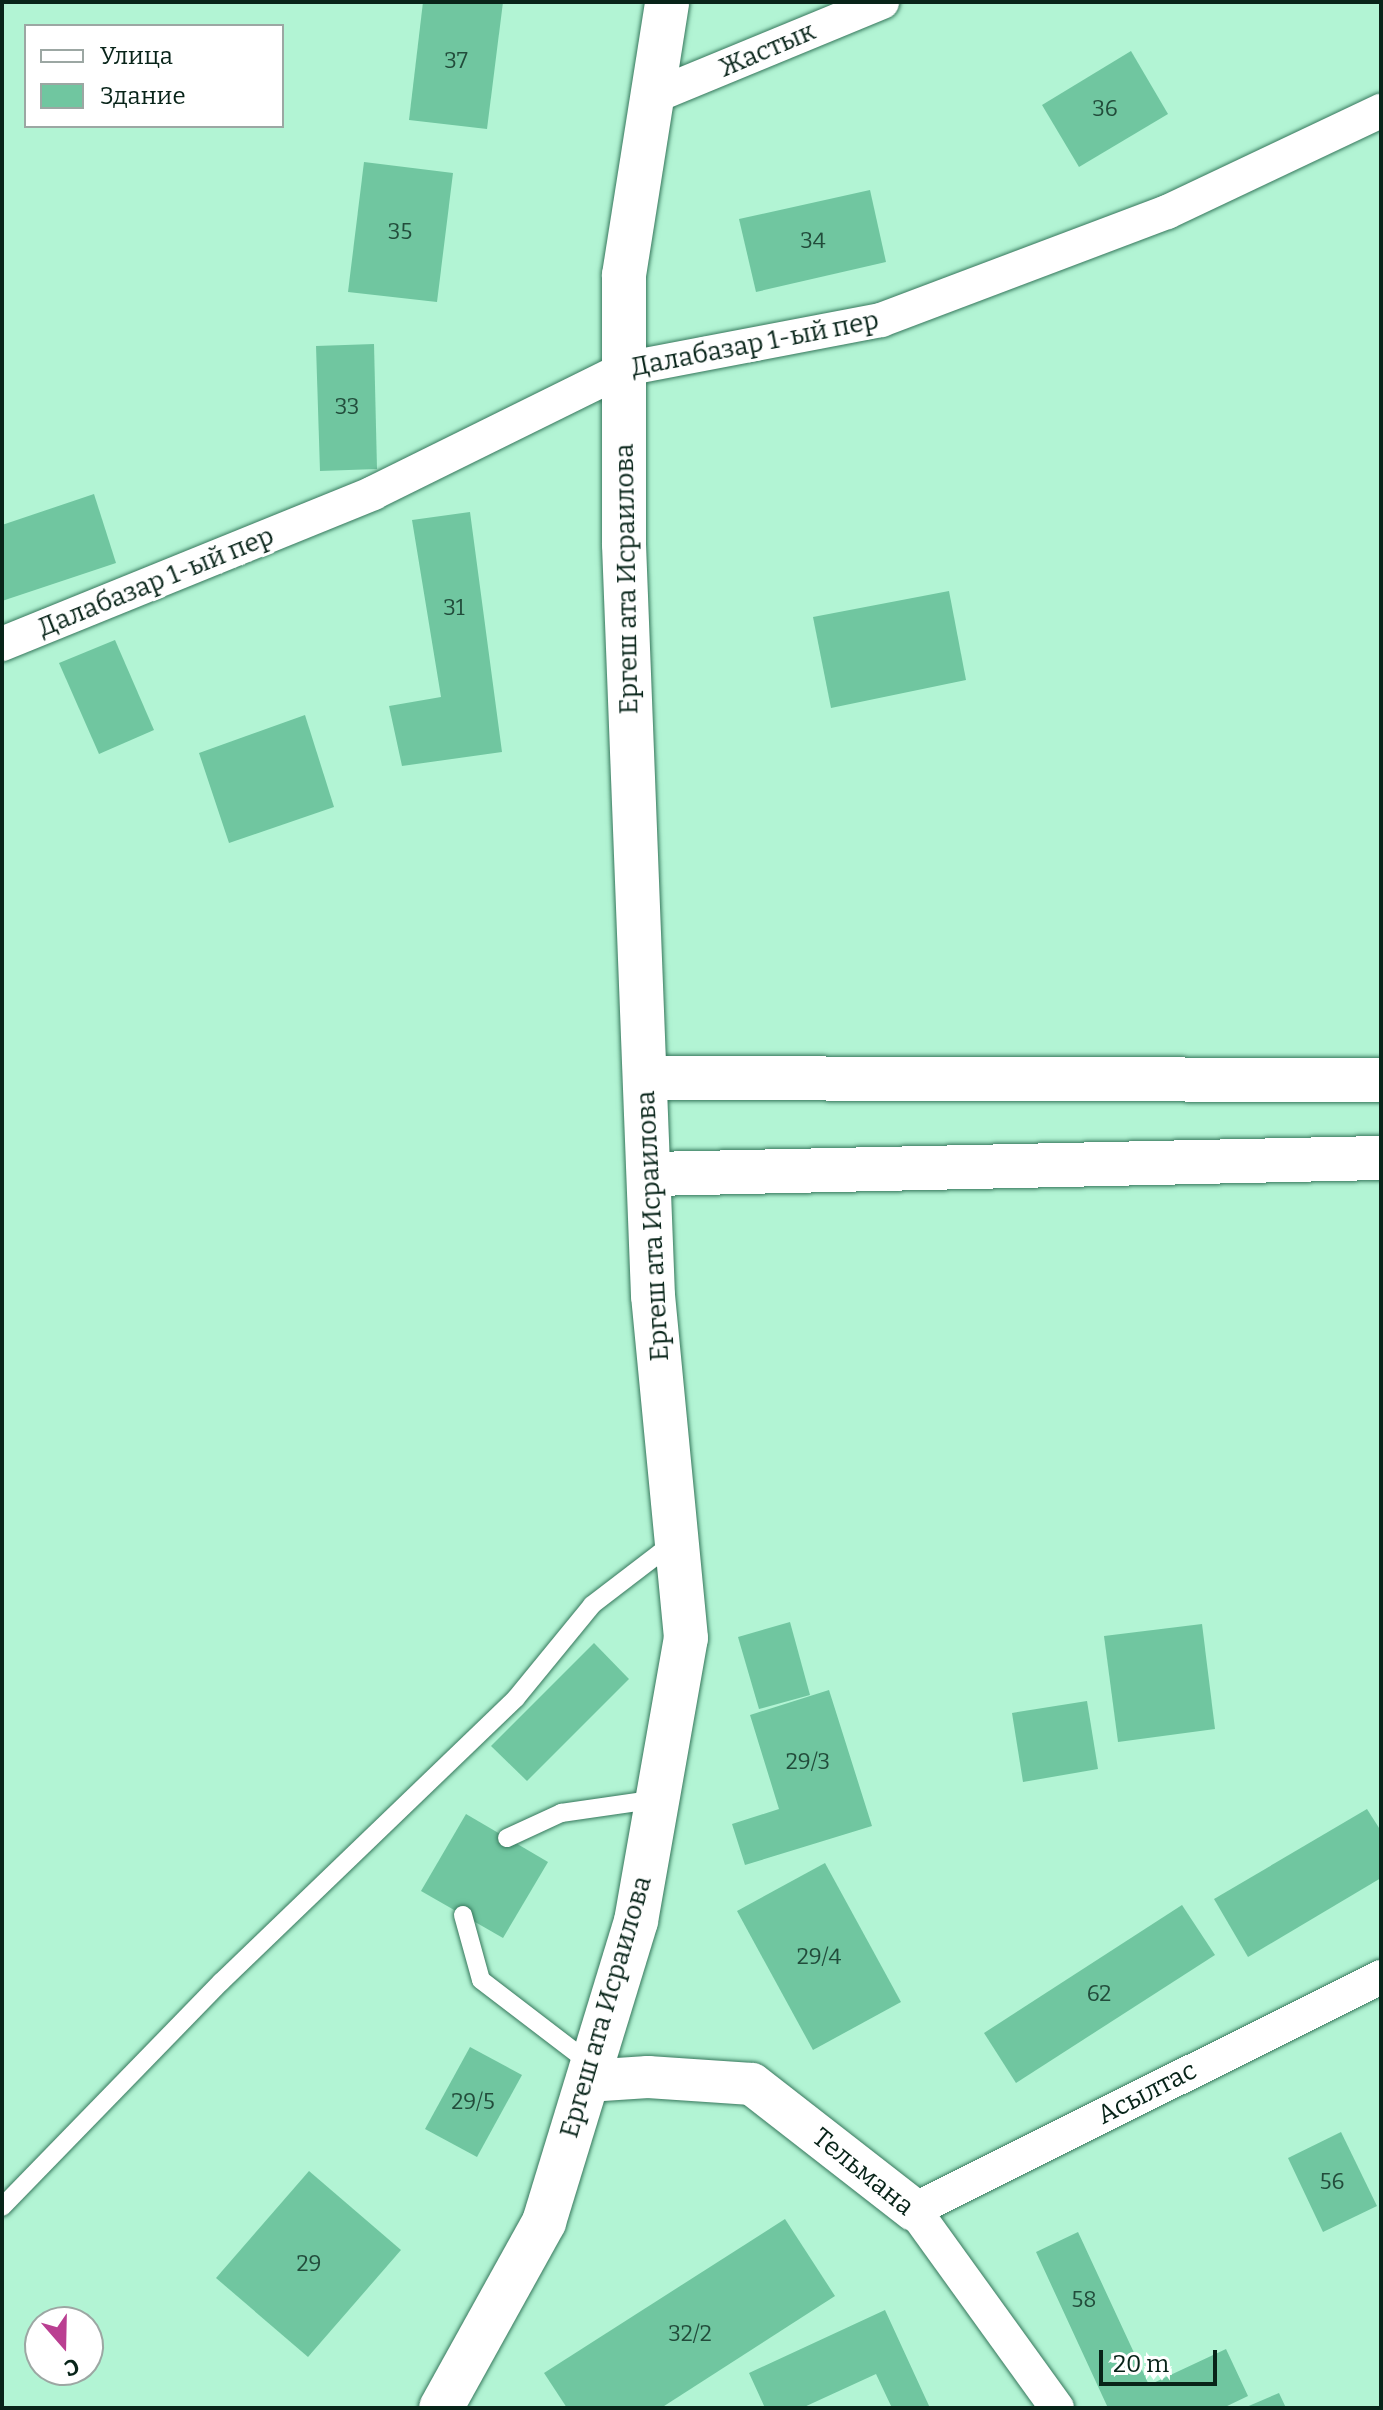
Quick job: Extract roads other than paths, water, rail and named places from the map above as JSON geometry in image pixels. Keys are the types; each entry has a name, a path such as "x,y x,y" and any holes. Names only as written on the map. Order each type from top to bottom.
{"main road":[{"name":"Ергеш ата Исраилова","path":"441,2408 544,2222 636,1921 686,1638 653,1296 652,1174 624,544 624,275 667,2"},
{"path":"646,1078 1381,1080"},
{"path":"652,1174 1381,1158"}],"street":[{"name":"Жастык","path":"652,97 882,2"},
{"name":"Далабазар 1-ый пер","path":"2,644 373,493 624,369 881,320 1167,212 1381,111"},
{"name":"Асылтас","path":"914,2210 1381,1977"},
{"name":"Тельмана","path":"590,2073 752,2084 914,2210 1057,2408"}],"lane":[{"path":"2,2207 221,1982 516,1698 592,1605 677,1540"},
{"path":"507,1838 561,1813 658,1799"},
{"path":"463,1915 481,1980 590,2073"}]}
